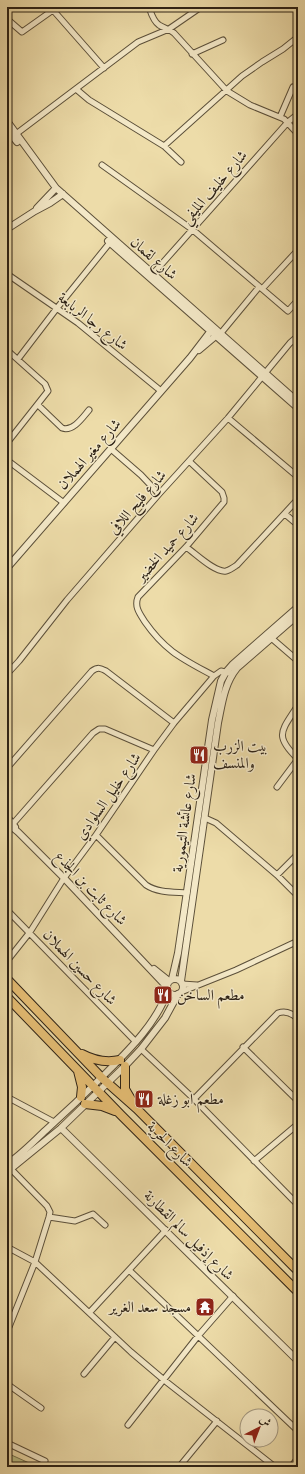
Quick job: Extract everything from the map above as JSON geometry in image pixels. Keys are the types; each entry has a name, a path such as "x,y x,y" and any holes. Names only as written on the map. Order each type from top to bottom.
{"highway":[{"name":"شارع الحرية","path":"7,979 104,1080 137,1109 298,1271"},
{"name":"شارع الحرية","path":"7,997 121,1115 298,1292"},
{"path":"75,1050 90,1058 100,1061 123,1063 125,1089 128,1097 137,1109"},
{"path":"77,1069 82,1087 83,1101 102,1106 121,1115"}],"street":[{"path":"149,7 155,22 169,28 227,91 250,105 280,117 288,122 298,134"},
{"path":"12,137 138,42 169,28 201,7"},
{"path":"7,19 22,32 55,9 104,68"},
{"path":"164,146 242,76 283,49 298,37"},
{"path":"192,54 223,40"},
{"path":"280,117 293,87"},
{"path":"76,89 89,100 164,146 181,162"},
{"name":"شارع خليف المليفي","path":"152,276 288,122 298,114"},
{"name":"شارع لقمان","path":"7,121 12,137"},
{"name":"شارع لقمان","path":"7,129 61,195 111,241 219,334 298,408"},
{"path":"102,165 193,230 288,311 298,300"},
{"path":"34,211 55,189"},
{"path":"7,229 61,195"},
{"path":"18,359 111,241"},
{"path":"219,334 298,250"},
{"name":"شارع رجا الربابعة","path":"7,274 57,308 107,346 161,391"},
{"name":"شارع مغير الهملان","path":"7,568 190,358 212,329"},
{"name":"شارع مغير الهملان","path":"190,358 219,334"},
{"name":"شارع فليح اللافي","path":"7,674 67,600 159,494 228,418 290,342 298,336"},
{"path":"7,350 46,386 48,393 7,444"},
{"name":"شارع لقمان","path":"264,375 298,402"},
{"path":"38,405 65,430 72,428 89,410"},
{"path":"228,418 298,477"},
{"path":"111,449 141,474 159,494"},
{"path":"7,460 64,503"},
{"name":"شارع حميد الخضير","path":"189,461 222,492 224,502 186,547 138,597 136,605 137,610 155,636 175,654 214,676"},
{"path":"186,547 221,571 230,570 237,565 298,499"},
{"path":"285,514 298,525"},
{"name":"شارع عائشة التيمورية","path":"123,1063 159,1010 164,1000 178,954 212,720 221,681 237,668 298,607"},
{"name":"شارع عائشة التيمورية","path":"269,636 298,615"},
{"path":"269,636 298,661"},
{"path":"7,768 92,671 96,669 100,668 106,671 174,723"},
{"path":"214,676 221,671 229,673"},
{"name":"شارع عائشة التيمورية","path":"182,982 218,723 229,673"},
{"name":"شارع خليل السلوادي","path":"7,961 30,932 64,878 96,835 154,750 174,723 214,676"},
{"path":"277,787 298,759 282,739 282,732 298,705"},
{"path":"10,825 93,733 99,729 105,729 154,750"},
{"name":"شارع ثابت بن الجذع","path":"7,817 10,825 64,878 145,962 169,984"},
{"path":"205,818 216,823 277,875 298,896"},
{"path":"96,835 146,884 152,888 187,893"},
{"path":"277,875 298,854"},
{"name":"شارع حسين الهملان","path":"7,910 136,1042"},
{"path":"198,986 175,979 169,984 172,994 179,993 198,986 236,970 298,940"},
{"path":"9,1167 61,1128 83,1101 104,1080 141,1049 165,1018 183,987 182,982"},
{"path":"194,1100 243,1047 278,1013 290,1013 298,1019"},
{"path":"243,1047 298,1101"},
{"path":"141,1049 254,1161 297,1201"},
{"path":"7,1097 54,1122"},
{"path":"9,1167 54,1122 83,1101"},
{"path":"254,1161 298,1124"},
{"name":"شارع إذفيل سالم القطارنة","path":"61,1128 298,1361"},
{"path":"7,1332 35,1262 50,1212 47,1206 9,1167"},
{"path":"49,1217 75,1221 93,1214 105,1225"},
{"path":"90,1312 166,1230"},
{"path":"7,1247 35,1262 115,1337 164,1380 275,1467"},
{"path":"129,1270 298,1431"},
{"path":"128,1425 198,1336 233,1296"},
{"path":"84,1374 115,1337"},
{"path":"7,1384 41,1408"},
{"path":"179,1467 217,1421"},
{"path":"7,1444 45,1460"},
{"path":"291,1467 298,1458"}],"green space":[{"path":"7,1453 38,1467 7,1467"}],"place":[{"name":"بيت الزرب والمنسف","path":"199,755"},
{"name":"مطعم الساخن","path":"163,995"},
{"name":"مطعم ابو زغلة","path":"144,1099"},
{"name":"مسجد سعد الغرير","path":"205,1307"}]}
